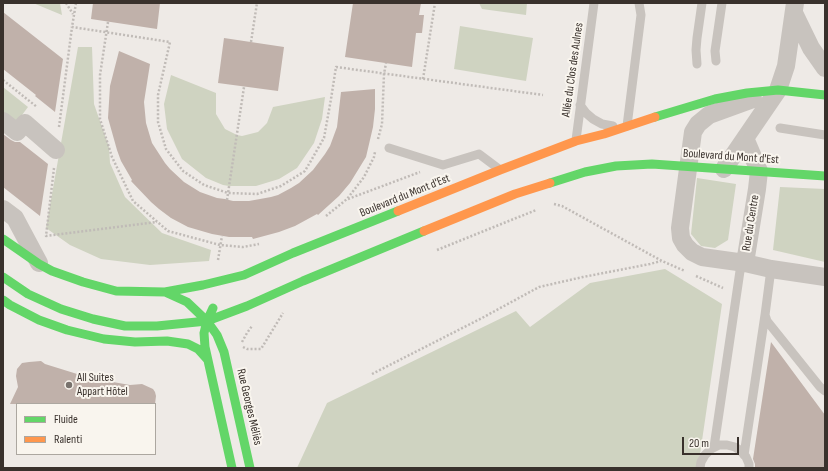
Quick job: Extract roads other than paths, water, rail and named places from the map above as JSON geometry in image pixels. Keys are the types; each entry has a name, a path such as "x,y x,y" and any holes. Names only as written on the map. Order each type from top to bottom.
{"main road":[{"name":"Boulevard du Mont d'Est","path":"3,239 39,264 52,271 83,282 116,291 165,292 244,275 293,253 500,170 576,141 604,134 675,110 715,99 747,93 778,90 825,95"},
{"path":"565,154 569,152 576,141"},
{"name":"Boulevard du Mont d'Est","path":"3,277 28,294 61,309 124,326 162,325 207,321 248,306 310,278 515,194 585,172 616,166 652,164 825,176"},
{"path":"452,198 470,183"},
{"path":"469,213 483,196"},
{"path":"165,292 187,302 207,321 217,335 224,352"},
{"path":"3,300 39,320 67,330 104,340 135,342 167,341 188,344 198,350 207,359"},
{"path":"221,301 212,310 207,321 204,333 204,347 232,468"},
{"path":"228,322 234,311"},
{"path":"224,352 225,333"},
{"name":"Rue Georges Méliès","path":"224,352 250,468"}],"street":[{"path":"794,8 812,48 825,68"},
{"path":"724,169 778,90 786,66 794,8"},
{"name":"Rue du Centre","path":"745,138 759,171 745,263 702,257 692,252 685,246 681,238 680,228 693,132 698,124 708,115 778,90"},
{"path":"3,121 17,132 25,123 56,150"},
{"path":"3,209 15,218 39,264"},
{"path":"745,263 825,277"}],"lane":[{"name":"Allée du Clos des Aulnes","path":"576,141 594,3"},
{"path":"639,3 641,15"},
{"path":"580,105 586,113 602,124 625,127 641,15 645,3"},
{"path":"697,64 696,38 702,3"},
{"path":"716,61 715,51 722,3"},
{"path":"780,128 825,135"},
{"path":"389,148 443,165 479,154 500,170"},
{"path":"714,447 740,271 745,263"},
{"path":"744,454 771,268"},
{"path":"765,315 767,322 820,387 825,391"},
{"path":"700,468 701,462 705,455 711,449 719,445 735,447 741,451 746,457 749,468"}],"place":[{"name":"All Suites Appart Hôtel","path":"69,385"}]}
